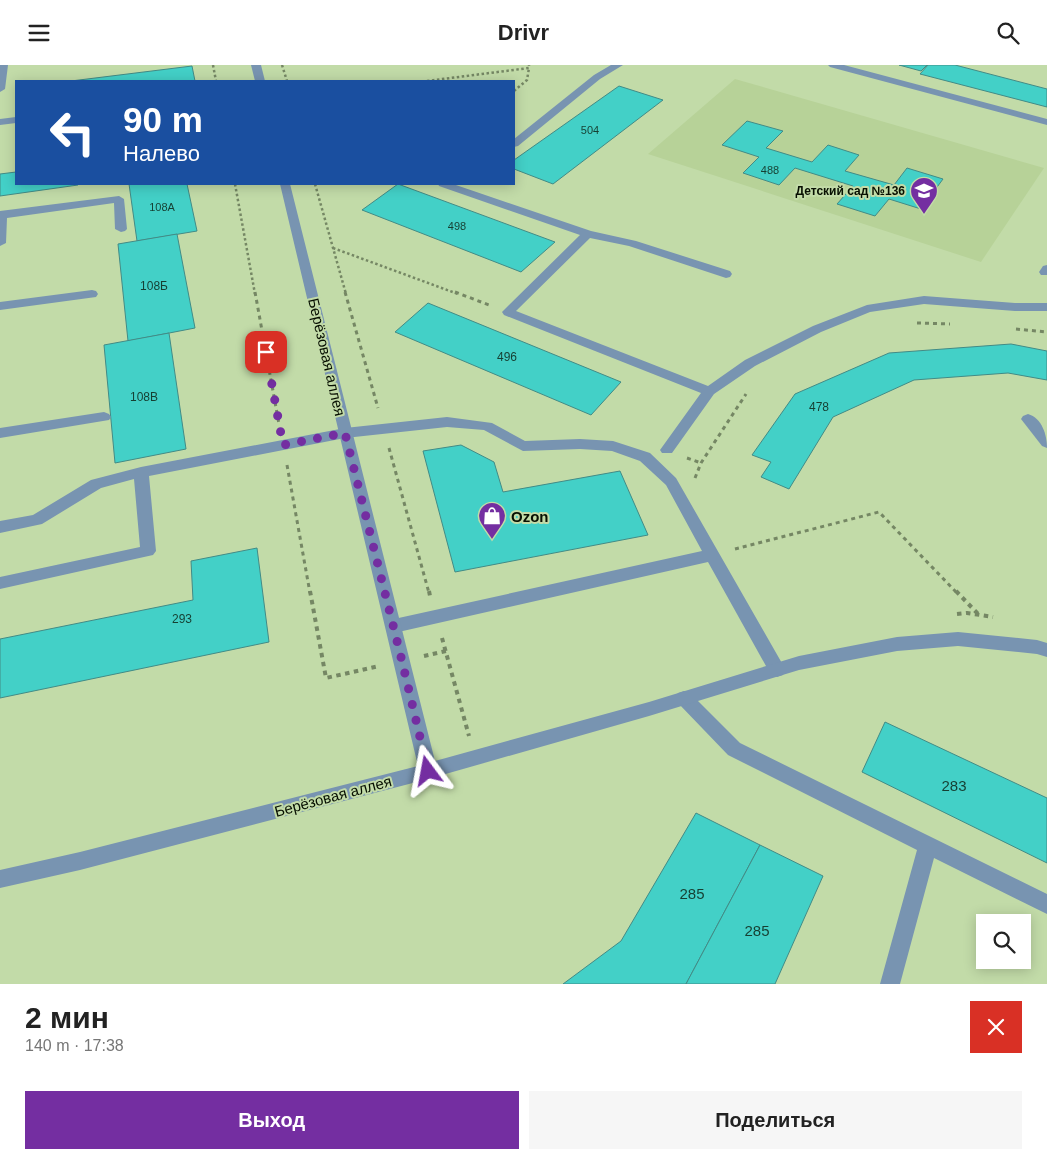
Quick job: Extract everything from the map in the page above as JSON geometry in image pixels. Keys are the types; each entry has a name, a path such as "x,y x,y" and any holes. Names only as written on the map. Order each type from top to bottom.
{"street":[{"path":"0,89 3,65"},
{"path":"256,65 260,80"},
{"path":"515,143 597,77 618,65"},
{"path":"832,65 1047,122"},
{"path":"0,122 15,120"},
{"path":"515,132 524,135"},
{"name":"Берёзовая аллея","path":"0,879 80,861 428,771 285,185"},
{"path":"461,186 588,234 632,243 726,274"},
{"path":"0,243 1,214 119,199 121,229"},
{"path":"588,234 508,312 709,391"},
{"path":"0,306 92,294"},
{"path":"667,450 709,391 750,363 817,329 867,309 924,300 1015,307 1047,307"},
{"path":"0,433 104,417"},
{"path":"1028,419 1047,443"},
{"path":"0,527 37,520 96,484 141,472 345,433 447,421 487,426 523,446 580,444 613,447 645,457 671,482 777,670"},
{"path":"0,583 148,551 141,472"},
{"path":"394,626 712,555"},
{"path":"428,771 799,663 897,644 958,639 1037,647 1047,650"},
{"path":"684,698 734,749 1047,904"},
{"path":"890,984 928,846"}],"path":[{"path":"213,65 216,80"},
{"path":"282,65 287,80"},
{"path":"434,80 529,67 527,80 515,90"},
{"path":"235,185 326,678 446,651 476,758"},
{"path":"333,247 508,312"},
{"path":"914,323 951,324"},
{"path":"1008,328 1047,333"},
{"path":"684,503 701,463 742,397 750,391"},
{"path":"712,555 879,512 978,615"}],"shaded area":[{"name":"Детский сад №136","path":"735,79 1044,168 981,262 648,154"}],"building":[{"path":"899,65 927,65 921,71"},
{"path":"928,65 955,65 1047,89 1047,107 920,74"},
{"path":"192,66 195,80 79,80"},
{"path":"619,86 663,100 553,184 515,169 515,159"},
{"path":"747,121 783,131 766,148 812,162 828,145 859,155 845,171 894,185 907,168 943,179 921,209 889,199 875,216 837,204 853,186 795,168 779,185 743,173 759,157 722,145"},
{"path":"15,172 15,185 78,185 0,196 0,174"},
{"path":"129,185 187,185 197,231 137,241"},
{"path":"397,185 401,185 555,242 521,272 362,210"},
{"path":"177,234 195,328 128,341 118,244"},
{"path":"428,303 621,382 591,415 395,332"},
{"path":"169,333 186,449 115,463 104,345"},
{"path":"1011,344 1047,351 1047,380 1008,373 914,380 833,417 789,489 761,477 771,462 752,455 795,394 889,353"},
{"path":"461,445 494,462 503,492 620,471 648,535 455,572 423,451"},
{"path":"257,548 269,642 0,698 0,639 193,600 191,561"},
{"path":"885,722 1047,798 1047,863 862,772"},
{"path":"696,813 760,845 686,984 563,984 621,941"},
{"path":"760,845 823,876 775,984 686,984"}],"place":[{"name":"Детский сад №136","path":"924,215"},
{"name":"Ozon","path":"492,540"}],"route":[{"path":"266,352 283,445 345,433 428,771"}]}
